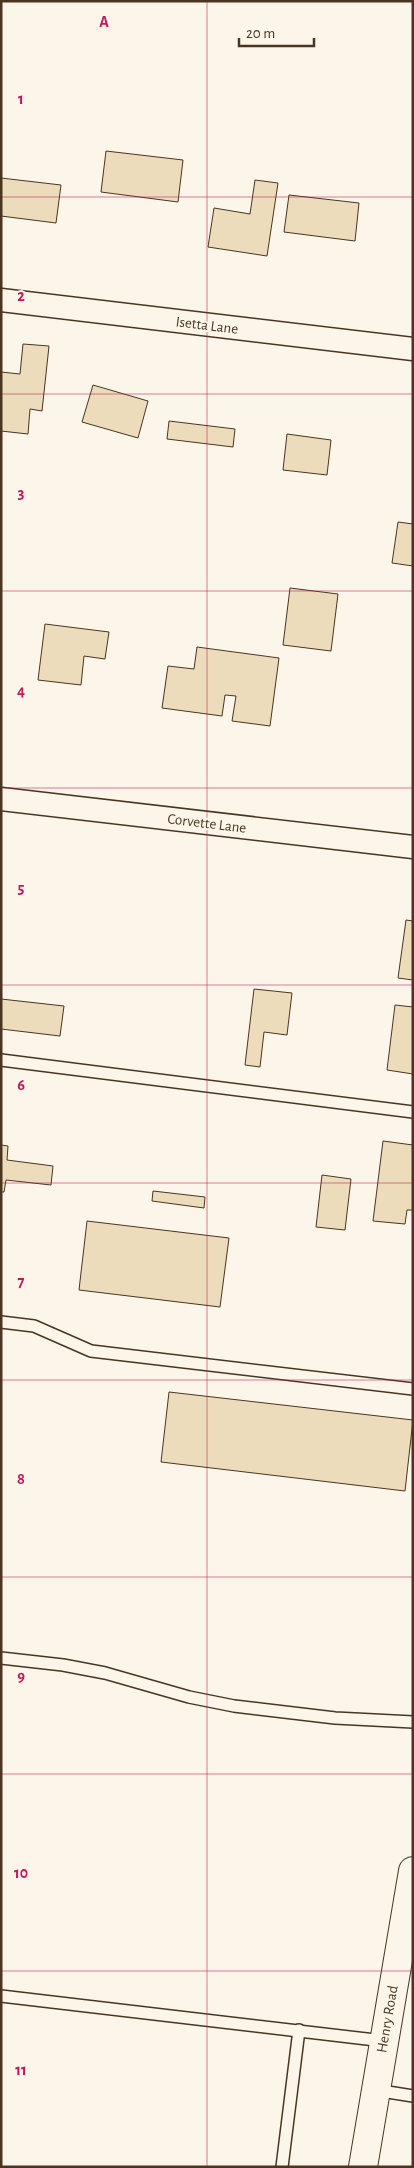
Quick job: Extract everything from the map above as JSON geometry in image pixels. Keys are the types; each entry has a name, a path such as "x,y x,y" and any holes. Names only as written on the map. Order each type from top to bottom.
{"street":[{"name":"Isetta Lane","path":"1,300 413,349"},
{"name":"Corvette Lane","path":"1,800 413,847"},
{"name":"Henry Road","path":"363,2167 384,2041 400,1971 413,1871"}],"lane":[{"path":"1,1060 413,1112"},
{"path":"1,1322 34,1326 91,1351 413,1390"},
{"path":"1,1658 63,1665 105,1673 189,1697 234,1706 335,1718 413,1722"},
{"path":"1,1996 384,2041"},
{"path":"282,2167 298,2030"},
{"path":"375,2090 413,2096"}],"building":[{"path":"106,151 183,160 178,202 101,192"},
{"path":"1,178 61,185 56,223 1,216"},
{"path":"255,180 278,183 267,256 208,247 214,208 250,214"},
{"path":"289,195 359,203 355,241 284,232"},
{"path":"23,344 49,346 42,411 30,409 28,434 1,431 1,372 20,374"},
{"path":"93,385 148,401 138,438 82,422"},
{"path":"169,421 235,429 233,447 167,439"},
{"path":"287,434 331,440 327,475 283,470"},
{"path":"398,522 413,524 413,566 392,563"},
{"path":"290,588 338,594 331,651 283,645"},
{"path":"45,624 109,632 105,659 84,656 81,685 38,680"},
{"path":"197,647 279,658 270,726 232,721 236,696 225,695 222,716 162,708 168,666 194,669"},
{"path":"406,920 413,921 413,980 398,978"},
{"path":"254,989 292,993 287,1035 264,1032 260,1067 245,1065"},
{"path":"1,999 64,1006 60,1036 1,1029"},
{"path":"395,1005 413,1007 413,1074 387,1070"},
{"path":"383,1141 413,1145 413,1210 407,1210 405,1224 373,1221"},
{"path":"1,1145 8,1146 7,1160 53,1166 51,1185 6,1180 4,1192 1,1192"},
{"path":"322,1175 351,1179 345,1230 316,1227"},
{"path":"153,1191 205,1197 204,1208 152,1201"},
{"path":"87,1221 229,1238 220,1307 79,1290"},
{"path":"169,1392 413,1420 405,1491 161,1462"}]}
